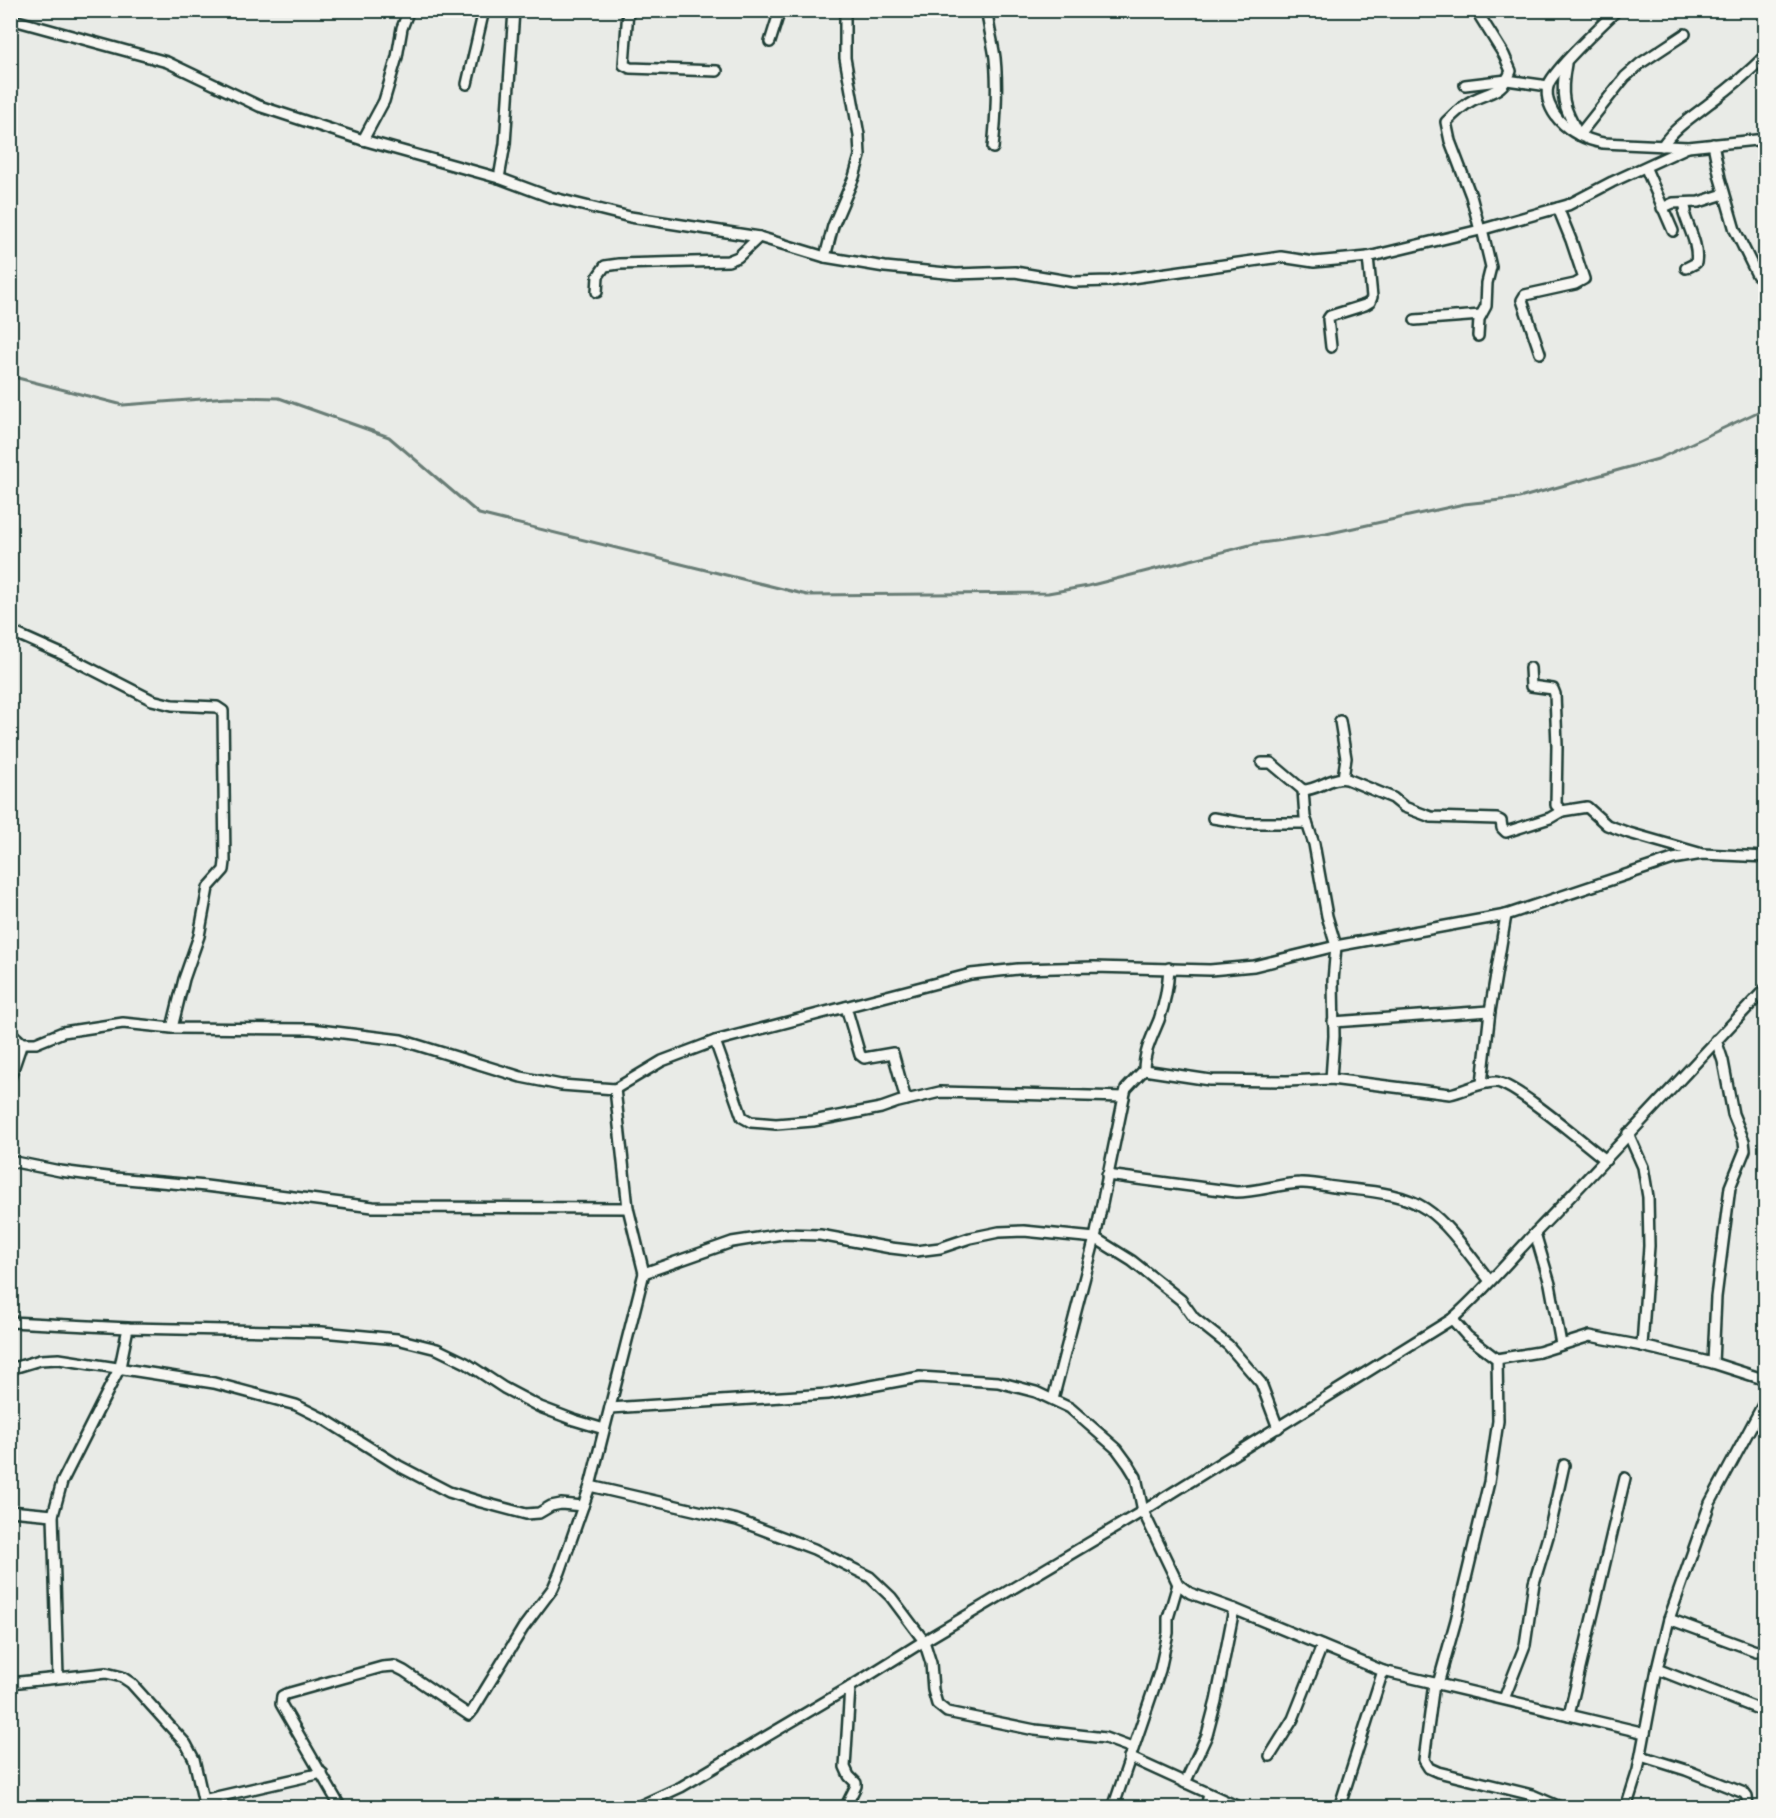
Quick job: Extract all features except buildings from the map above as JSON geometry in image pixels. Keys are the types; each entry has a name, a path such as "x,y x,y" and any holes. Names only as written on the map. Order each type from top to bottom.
{"street":[{"path":"363,140 384,101 397,57 402,28 409,10"},
{"path":"467,84 484,10"},
{"path":"499,178 505,144 514,10"},
{"path":"628,10 624,65 630,68 717,71"},
{"path":"770,42 780,10"},
{"path":"825,257 833,226 854,177 860,156 859,135 845,58 845,10"},
{"path":"987,10 988,27 995,57 997,111 993,148"},
{"path":"1476,10 1511,71 1507,80 1493,93 1473,100 1446,122 1450,141 1471,196 1491,267 1487,283 1486,306 1481,315 1478,336"},
{"path":"1617,10 1566,62 1548,86 1547,95 1554,115 1571,131 1590,140 1604,143 1662,146 1688,147 1766,139"},
{"path":"1761,10 1766,13"},
{"path":"10,19 167,62 259,106 363,140 499,178 550,197 630,217 759,237 825,257 885,267 956,274 1015,272 1074,282 1110,281 1281,257 1314,262 1368,257 1481,230 1568,205 1688,147"},
{"path":"1579,135 1625,77 1641,63 1685,34"},
{"path":"1662,146 1680,125 1766,56"},
{"path":"1566,62 1562,83 1563,104 1579,135"},
{"path":"1465,85 1507,80 1548,86"},
{"path":"1713,144 1735,230 1757,275"},
{"path":"1647,171 1673,231"},
{"path":"1662,207 1673,203 1699,202 1724,194"},
{"path":"1684,203 1686,211 1684,213 1696,248 1697,258 1696,263 1686,268"},
{"path":"1540,353 1522,300 1525,295 1575,284 1584,279 1558,208"},
{"path":"597,292 598,276 605,266 728,261 738,257 759,237"},
{"path":"1331,347 1328,319 1330,316 1370,302 1372,297 1368,257"},
{"path":"1415,320 1481,315"},
{"path":"10,631 64,655 152,700 179,706 218,707 223,711 224,870 208,888 199,936 184,979 172,1028"},
{"path":"1530,668 1531,686 1549,687 1555,694 1556,805 1562,811"},
{"path":"1340,721 1346,758 1343,778"},
{"path":"1262,763 1271,763 1303,790 1343,778 1376,790 1393,798 1404,807 1431,817 1497,819 1501,821 1502,828 1506,832 1550,818 1562,811 1587,807 1607,825 1702,854"},
{"path":"1303,790 1306,822 1314,844 1327,916 1336,946 1331,1079"},
{"path":"1213,818 1244,823 1306,822"},
{"path":"10,1032 22,1043 36,1043 63,1032 123,1023 172,1028 311,1029 402,1040 521,1077 561,1085 615,1089 662,1061 715,1041 971,974 1018,969 1094,967 1210,970 1254,966 1336,946 1506,915 1673,859 1702,854 1766,857"},
{"path":"1482,1083 1490,1011 1506,915"},
{"path":"1053,1399 1095,1238 1126,1089 1144,1070 1144,1057 1160,1018 1168,989 1169,968"},
{"path":"635,1808 681,1787 850,1687 1143,1511 1452,1319 1473,1301 1766,988"},
{"path":"846,1007 860,1054 864,1058 893,1053 906,1100"},
{"path":"1333,1022 1490,1011"},
{"path":"1713,1363 1716,1297 1730,1188 1745,1150 1744,1141 1733,1114 1724,1061 1716,1040"},
{"path":"715,1041 742,1117 752,1122 776,1124 813,1121 881,1108 940,1092 1124,1097"},
{"path":"10,1078 22,1043"},
{"path":"1144,1070 1210,1080 1331,1079 1450,1094 1482,1083 1498,1082 1521,1094 1606,1160"},
{"path":"341,1808 281,1704 282,1696 382,1667 394,1666 465,1714 471,1713 523,1628 553,1588 590,1486 644,1273 628,1208 615,1089"},
{"path":"1628,1133 1643,1167 1647,1197 1649,1246 1642,1346"},
{"path":"10,1161 93,1175 206,1186 373,1207 628,1208"},
{"path":"1107,1175 1236,1192 1300,1183 1317,1184 1343,1189 1359,1189 1409,1200 1438,1218 1490,1281"},
{"path":"644,1273 732,1242 782,1234 820,1235 916,1251 940,1248 999,1232 1024,1231 1095,1238 1132,1260 1181,1300 1194,1318 1228,1345 1261,1383 1278,1428"},
{"path":"1535,1233 1550,1284 1561,1344"},
{"path":"1452,1319 1467,1336 1497,1359 1539,1352 1590,1336 1713,1363 1766,1380"},
{"path":"10,1322 128,1328 322,1332 397,1339 437,1349 540,1407 604,1429"},
{"path":"58,1677 53,1515 62,1482 120,1367 128,1328"},
{"path":"10,1369 40,1360 59,1359 214,1383 296,1405 324,1419 399,1466 449,1492 526,1514 539,1513 551,1506 561,1504 583,1506"},
{"path":"1497,1359 1497,1421 1489,1482 1459,1609 1436,1684 1424,1760 1429,1768 1438,1772 1532,1795 1562,1808"},
{"path":"610,1408 828,1394 920,1377 998,1382 1053,1399 1071,1408 1117,1449 1136,1477 1143,1511 1178,1584 1190,1593 1383,1671 1645,1733"},
{"path":"1626,1808 1641,1756 1669,1619 1710,1503 1766,1399"},
{"path":"1504,1699 1525,1645 1534,1583 1549,1533 1564,1465"},
{"path":"1569,1715 1625,1478"},
{"path":"590,1486 737,1520 814,1549 870,1577 891,1597 924,1641 931,1663 933,1690 937,1704 947,1712 1035,1730 1105,1738 1185,1783 1241,1808"},
{"path":"10,1511 53,1515"},
{"path":"1113,1808 1160,1670 1168,1633 1168,1618 1178,1584"},
{"path":"1185,1783 1207,1735 1234,1609"},
{"path":"1669,1619 1755,1651 1766,1646"},
{"path":"1270,1756 1293,1719 1322,1646"},
{"path":"1657,1669 1766,1713"},
{"path":"1339,1808 1383,1671"},
{"path":"10,1683 106,1673 122,1677 131,1683 186,1744 194,1759 204,1805 322,1773"},
{"path":"845,1808 856,1786 845,1767 850,1687"},
{"path":"1641,1756 1686,1770 1744,1793 1747,1797 1748,1808"},
{"path":"1206,1808 1209,1794"}],"waterway":[{"path":"10,376 123,405 228,397 279,398 389,437 479,514 807,595 1048,593 1088,586 1254,544 1326,534 1464,504 1519,498 1658,459 1766,408"}]}
